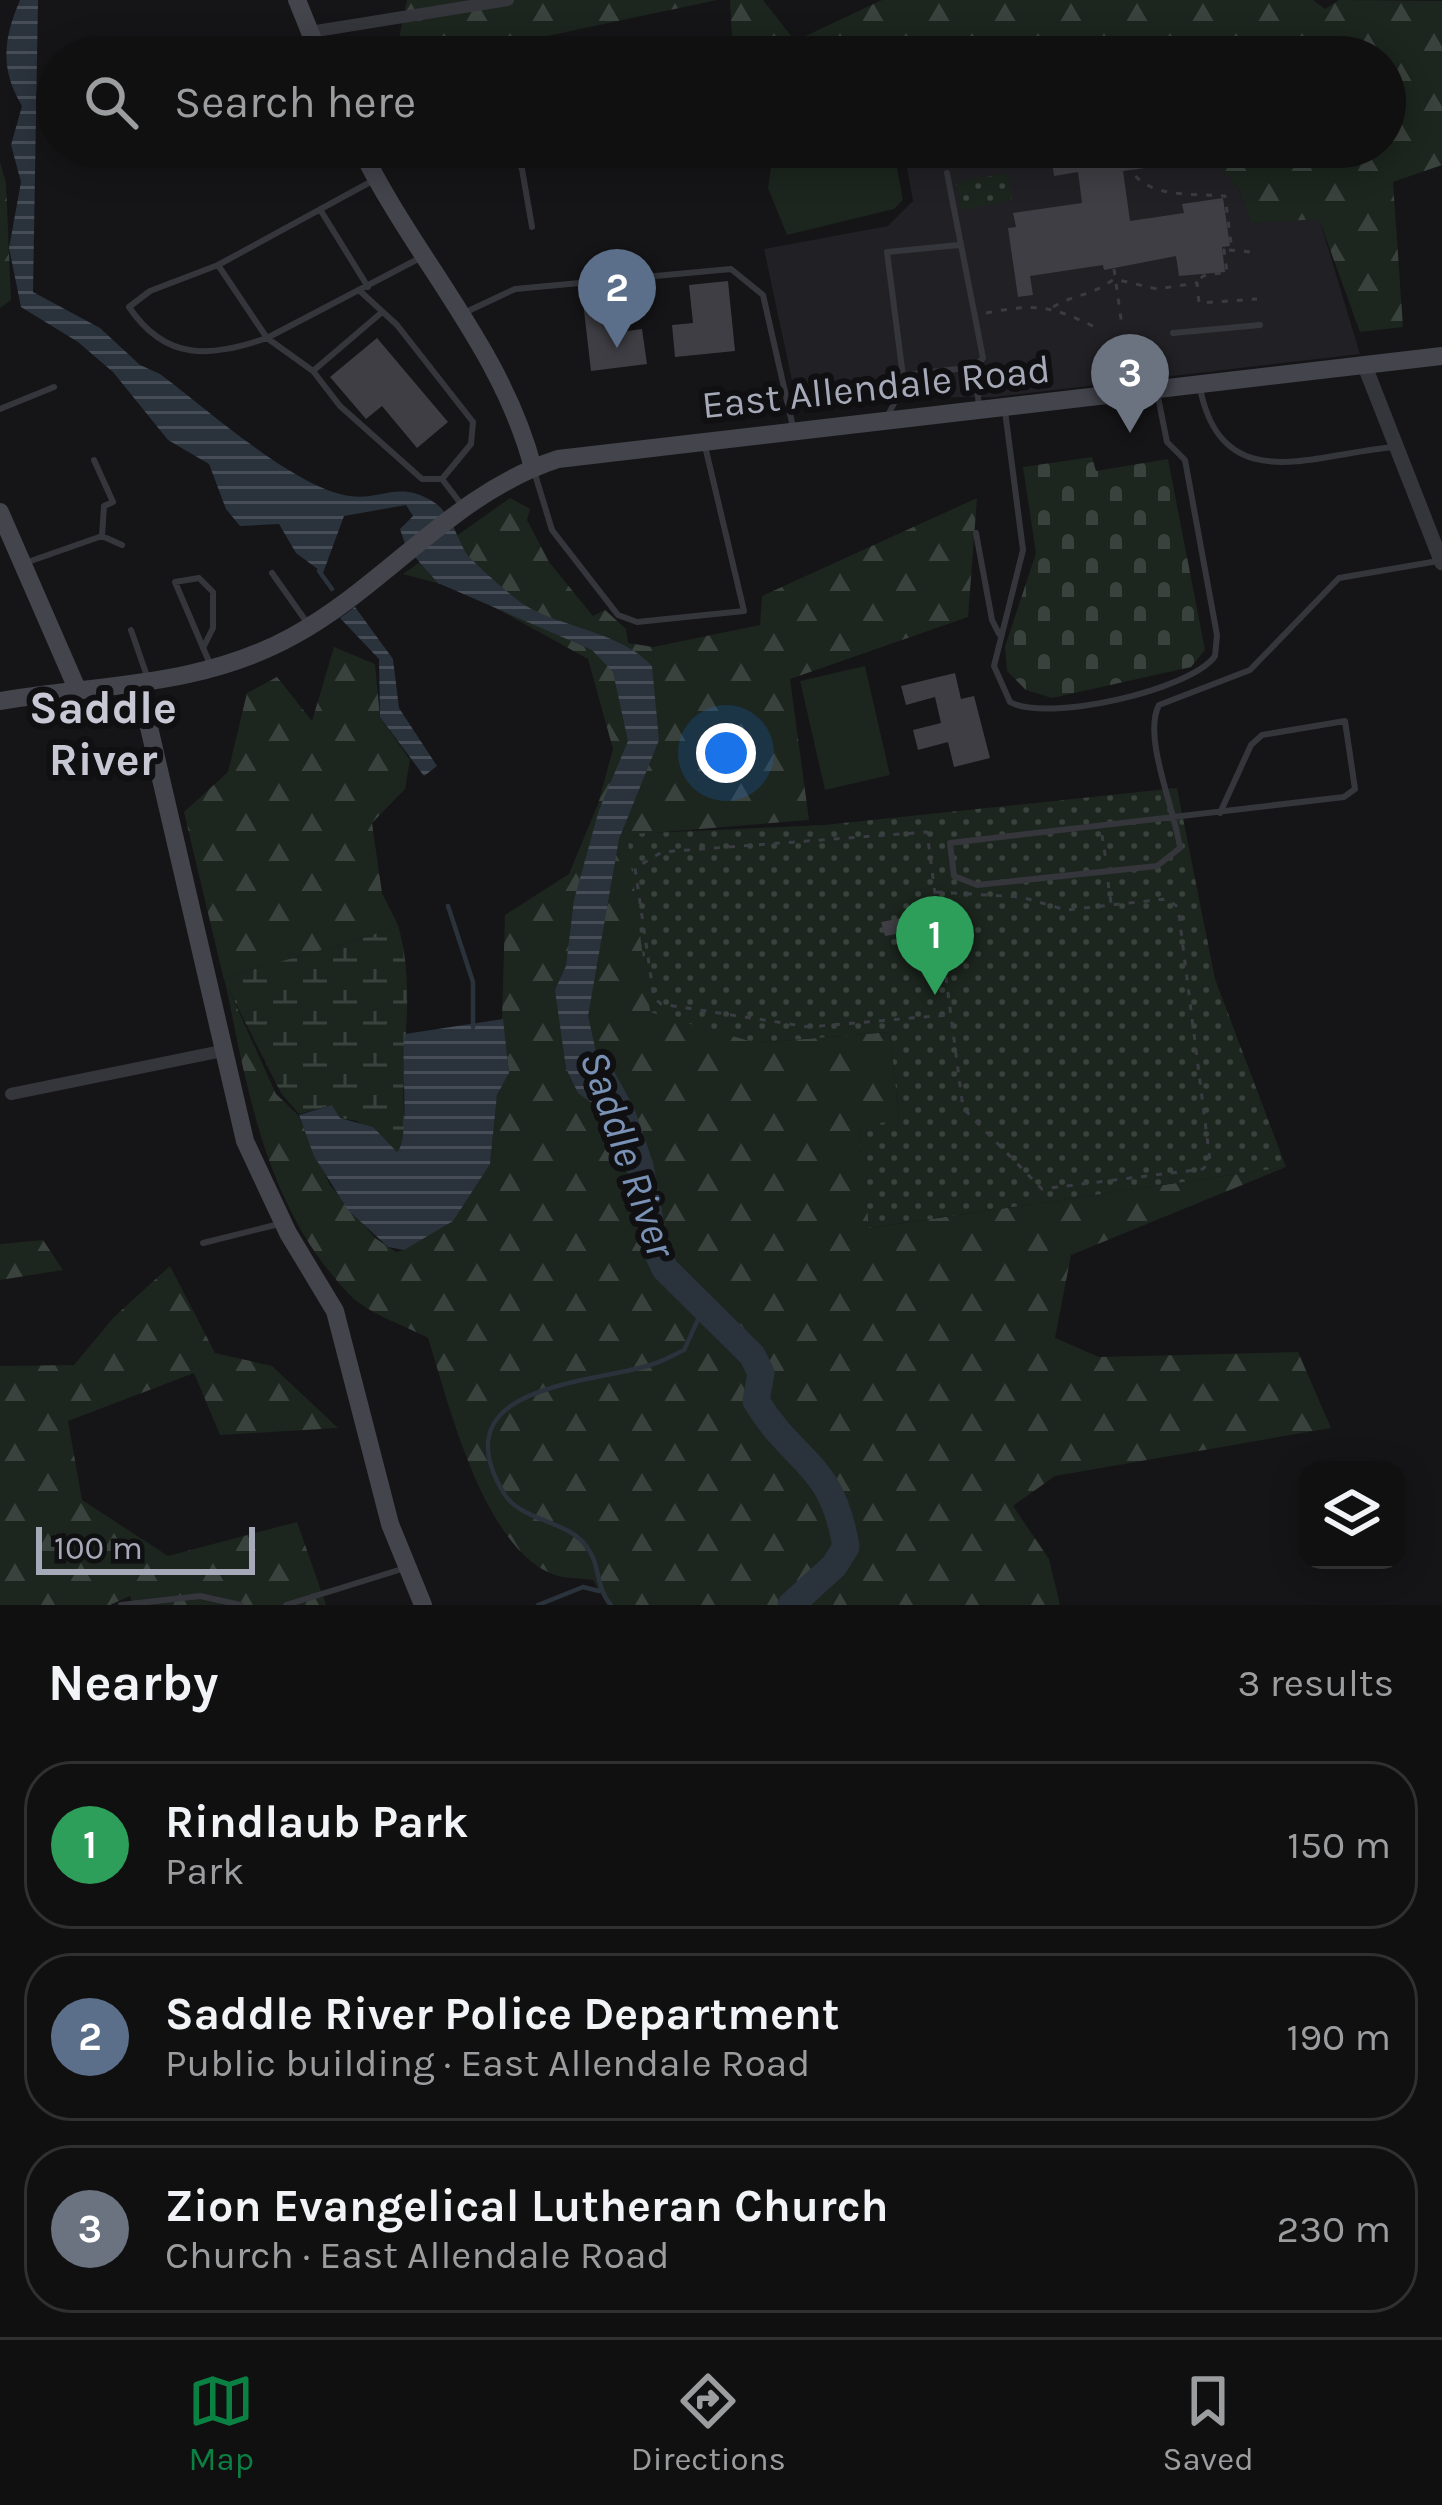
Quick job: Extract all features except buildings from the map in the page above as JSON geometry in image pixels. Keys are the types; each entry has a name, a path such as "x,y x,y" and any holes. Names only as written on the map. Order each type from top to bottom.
{"main road":[{"path":"297,0 312,36"},
{"path":"370,168 504,383 533,468"},
{"name":"East Allendale Road","path":"309,626 456,511 533,468 570,457 1442,356"},
{"path":"0,512 78,691"},
{"path":"0,701 213,670 309,626"},
{"path":"144,683 245,1141 282,1222 334,1311 405,1568 423,1605"}],"street":[{"path":"310,32 508,0"},
{"path":"1364,364 1442,561"},
{"path":"11,1094 222,1051"}],"lane":[{"path":"522,168 532,226"},
{"path":"947,173 959,245"},
{"path":"376,179 218,265 149,291 129,308 168,347 197,356 267,338 422,257"},
{"path":"218,265 267,338 314,371 340,406 422,479 442,478 471,445 473,422 397,325 381,313 321,211"},
{"path":"883,422 902,392 904,375 887,253 959,245 964,248 983,358 975,367 904,375"},
{"path":"461,315 515,289 730,269 763,295 793,430"},
{"path":"314,371 381,313"},
{"path":"1173,334 1260,325"},
{"path":"975,367 980,410"},
{"path":"1200,384 1220,440 1236,456 1286,461 1400,447"},
{"path":"0,409 54,387"},
{"path":"1004,407 1023,550 994,666 998,685 1024,710 1048,712 1193,677 1215,656 1217,635 1185,460 1167,442 1157,389"},
{"path":"533,468 552,530 618,615 637,622 744,611 704,439"},
{"path":"94,460 113,502 104,506 102,536"},
{"path":"442,478 456,511"},
{"path":"976,533 999,634"},
{"path":"22,564 102,536 122,545"},
{"path":"1220,813 1251,745 1262,736 1345,721 1354,789 1344,797 1177,819 950,843 954,877 977,885 1157,866 1180,848 1177,819 1152,736 1151,719 1159,705 1250,670 1340,578 1442,561"},
{"path":"272,574 309,626"},
{"path":"202,648 213,628 213,592 199,578 175,582 202,648 213,670"},
{"path":"131,630 144,683"},
{"path":"203,1243 265,1232 282,1222"},
{"path":"286,1605 405,1568"},
{"path":"121,1605 200,1596 241,1605"}],"path":[{"path":"1131,168 1143,182 1190,199 1225,196 1229,250"},
{"path":"1251,252 1224,250 1227,272 1203,276 1197,284 1199,303 1257,299"},
{"path":"1114,269 1122,326"},
{"path":"1053,307 1068,297 1090,297 1114,279 1157,289 1197,284"},
{"path":"976,315 1032,304 1053,307 1099,329"},
{"path":"936,892 1021,897 1066,910 1166,899 1178,907 1210,1161 1203,1169 1042,1189 963,1108 947,1016 927,832 662,852 635,868 654,998 661,1004 809,1027 947,1016"},
{"path":"936,892 954,877"}],"shaded area":[{"path":"20,0 38,0 33,292 100,328 140,365 160,374 299,476 344,495 408,492 432,501 449,518 470,558 523,604 609,638 652,666 659,740 619,839 588,1016 597,1056 617,1093 599,1108 578,1093 566,1068 555,990 566,966 574,900 599,810 628,741 613,672 592,650 438,583 406,547 400,529 413,516 406,505 344,516 323,573 296,553 279,524 240,526 226,509 209,464 168,440 113,372 78,342 21,307 9,248 21,182 11,145 22,106 7,67 10,28"},
{"path":"907,168 1222,168 1239,190 1251,223 1319,218 1360,354 995,397 878,397 797,404 764,249 888,226 913,201"},
{"path":"355,607 393,659 399,708 437,766 424,776 380,717 379,659 340,618"},
{"path":"503,1019 509,1073 497,1095 490,1164 453,1221 404,1250 388,1247 348,1210 314,1156 299,1115 332,1105 340,1118 373,1127 397,1152 403,1132 405,1034"}],"green space":[{"path":"407,0 717,0 547,36 399,36"},
{"path":"730,0 763,0 791,36 732,36"},
{"path":"882,0 1313,0 1325,9 1339,0 1442,1 1442,165 1393,182 1403,327 1360,332 1319,219 1251,223 1239,190 1222,168 1406,168 1406,36 806,36"},
{"path":"0,162 6,183 11,300 0,308"},
{"path":"771,168 897,168 903,200 894,209 787,235 768,188"},
{"path":"1008,173 1012,201 961,210 956,182"},
{"path":"1092,457 1096,471 1168,459 1205,650 1191,667 1052,698 1026,690 1007,671 1005,647 1036,553 1023,467"},
{"path":"510,498 530,509 527,520 549,562 593,616 605,610 626,629 628,643 653,647 760,625 762,596 977,498 968,617 790,679 809,820 627,835 756,1043 890,1032 899,1120 859,1129 870,1228 1286,1167 1071,1255 1055,1338 1099,1357 1298,1352 1331,1428 1055,1476 1013,1506 1049,1559 1060,1605 607,1605 593,1580 555,1575 530,1560 508,1536 472,1472 428,1338 375,1313 348,1293 297,1223 252,1106 225,981 276,1094 298,1115 330,1185 375,1238 396,1252 404,1250 490,1164 497,1095 509,1073 502,1019 505,915 569,874 598,804 613,749 588,659 463,590 403,574"},
{"path":"334,647 375,664 380,717 410,760 405,789 372,823 382,893 398,925 224,980 184,812 228,772 247,693 277,677 312,721"},
{"path":"865,666 890,775 825,790 800,681"},
{"path":"1177,788 1215,979 1286,1167 869,1228 859,1128 899,1119 890,1032 756,1043 650,1012 627,834 824,825"},
{"path":"398,925 407,979 406,1136 404,1148 396,1152 357,1121 340,1118 332,1105 299,1114 281,1093 224,980"},
{"path":"43,1240 63,1270 0,1280 0,1244"},
{"path":"170,1266 215,1353 272,1366 338,1428 220,1435 194,1373 68,1421 82,1500 168,1556 297,1522 326,1605 133,1605 130,1596 110,1605 0,1605 0,1366 74,1365 114,1317"}],"waterway":[{"path":"319,571 332,589"},
{"path":"448,906 473,982 473,1027"},
{"name":"Saddle River","path":"597,1068 622,1114 640,1166 655,1247 665,1269 752,1355 761,1373 756,1401 821,1480 840,1519 846,1547 834,1566 791,1605"},
{"path":"611,1605 587,1547 568,1531 520,1509 503,1492 489,1456 491,1429 506,1409 531,1395 654,1364 684,1350 703,1309"},
{"path":"538,1605 583,1587 599,1591"}],"place":[{"name":"Saddle River Police Department","path":"617,348"},
{"name":"Zion Evangelical Lutheran Church","path":"1130,433"},
{"name":"Rindlaub Park","path":"935,995"}],"district":[{"name":"Saddle River","path":"103,734"}]}
